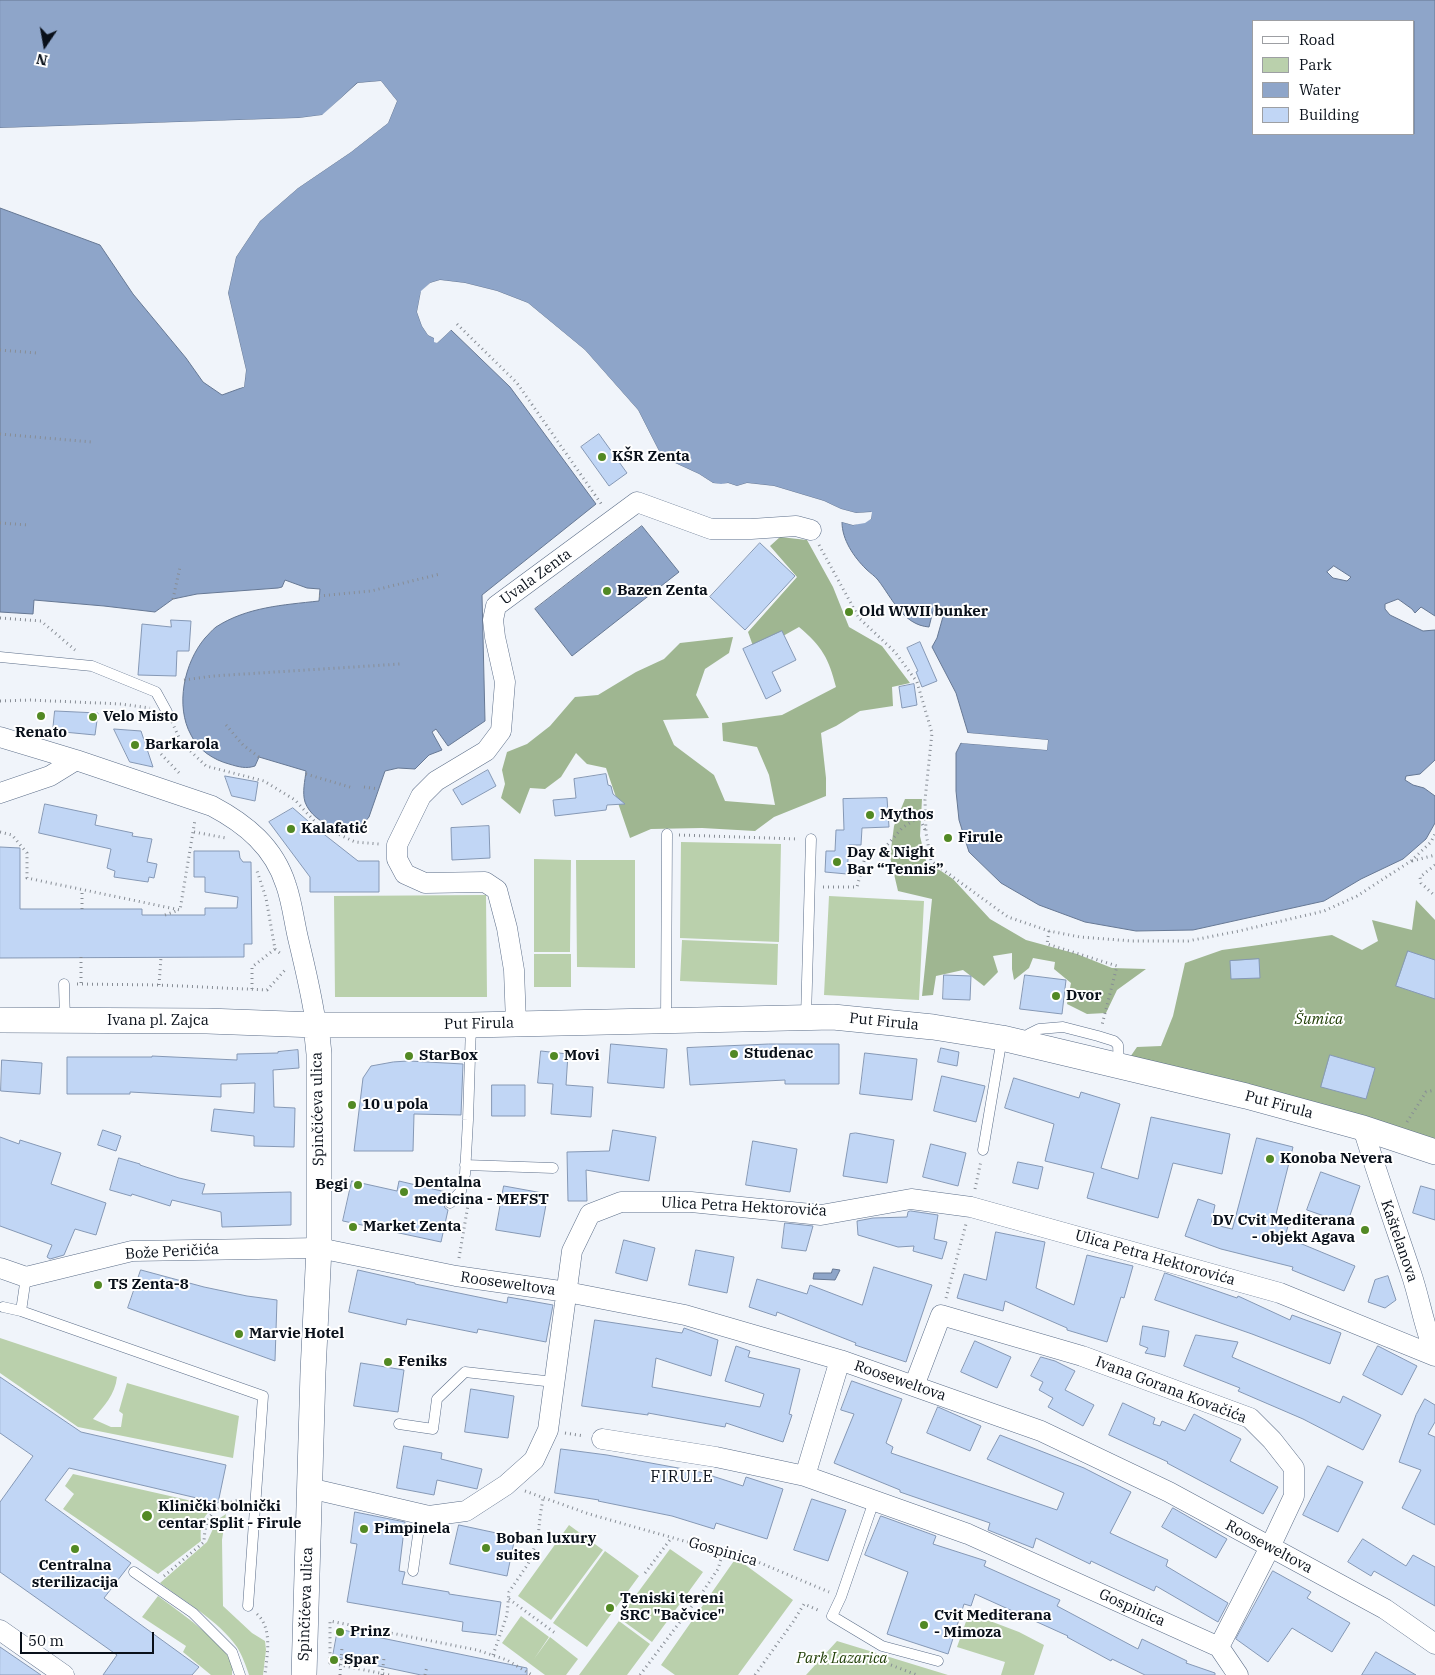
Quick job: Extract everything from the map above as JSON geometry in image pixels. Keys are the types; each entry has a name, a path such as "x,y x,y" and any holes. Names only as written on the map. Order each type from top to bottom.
{"street":[{"name":"Uvala Zenta","path":"397,845 421,796 436,781 486,751 501,731 505,682 495,637 493,620 496,606 637,502 711,529 796,526 811,530"},
{"name":"Spinčićeva ulica","path":"0,736 212,806 232,817 262,842 277,862 286,885 312,999 319,1054 319,1248 309,1488 304,1675"},
{"path":"0,793 50,776 76,760"},
{"path":"397,845 396,860 405,874 425,883 485,882 497,890 507,928 514,970 516,1023"},
{"name":"Put Firula","path":"316,1025 471,1025 833,1017 933,1027 1011,1040 1246,1096 1363,1128 1435,1152"},
{"name":"Ivana pl. Zajca","path":"0,1020 207,1021 316,1025"},
{"name":"Kaštelanova","path":"1363,1128 1386,1203 1412,1275 1435,1355"},
{"name":"Ulica Petra Hektorovića","path":"309,1488 429,1516 466,1511 506,1485 534,1460 548,1430 572,1250 590,1214 621,1202 691,1202 821,1215 911,1200 971,1207 1280,1293 1435,1355"},
{"name":"Rooseweltova","path":"319,1248 456,1276 567,1292 685,1315 840,1360 1041,1431 1169,1492 1385,1609 1435,1644"},
{"name":"Bože Peričića","path":"26,1278 132,1251 319,1248"},
{"path":"0,1268 26,1278"},
{"path":"914,1386 941,1315"},
{"name":"Ivana Gorana Kovačića","path":"941,1315 1082,1356 1250,1418 1272,1440 1294,1468 1294,1496 1219,1647"},
{"path":"805,1476 840,1360"},
{"name":"Gospinica","path":"602,1439 716,1456 805,1476 968,1534 1219,1647"},
{"path":"0,1630 64,1675"},
{"path":"1219,1647 1238,1675"}],"lane":[{"path":"0,657 92,666 156,692 167,712"},
{"path":"666,1021 667,834"},
{"path":"806,1018 811,839"},
{"path":"64,984 65,1021"},
{"path":"450,1203 461,1191 465,1164 471,1025"},
{"path":"983,1150 1011,1040"},
{"path":"465,1164 553,1168"},
{"path":"21,1311 26,1278"},
{"path":"3,1307 21,1311 263,1396 248,1606"},
{"path":"399,1424 433,1429 437,1399 465,1372 554,1382"},
{"path":"874,1501 841,1597 832,1616 882,1646 938,1661"},
{"path":"413,1571 421,1514"},
{"path":"134,1572 193,1613 232,1652 240,1675"}],"path":[{"path":"458,324 517,383 603,505 596,510"},
{"path":"0,350 37,353"},
{"path":"0,434 92,442"},
{"path":"0,523 29,525"},
{"path":"811,530 859,618 895,652 917,682 932,733 925,800 926,833 931,861 1008,918 1049,931 1080,937 1142,941 1188,941 1239,932 1324,911 1357,896 1411,861 1431,842 1435,834"},
{"path":"173,599 180,567"},
{"path":"319,596 371,591 440,574"},
{"path":"0,618 41,621 92,666"},
{"path":"184,680 212,676 400,664"},
{"path":"0,701 50,700 121,704 145,706 167,712 181,742 206,766 264,781 295,800 317,824 355,842 397,845"},
{"path":"226,725 243,745 259,757"},
{"path":"306,774 353,788"},
{"path":"364,787 379,789"},
{"path":"881,852 902,828 919,817 926,833"},
{"path":"180,910 195,818"},
{"path":"0,832 12,835 27,853 27,878 180,910"},
{"path":"194,832 224,837 231,842"},
{"path":"667,834 811,839"},
{"path":"810,886 857,887 866,854"},
{"path":"1411,861 1435,855"},
{"path":"253,860 266,898 275,949 289,959"},
{"path":"1435,865 1420,878 1421,883 1435,896"},
{"path":"82,890 82,909"},
{"path":"165,915 180,910"},
{"path":"1049,931 1047,944 1117,966 1101,1027"},
{"path":"252,989 252,967 275,949"},
{"path":"81,957 81,984"},
{"path":"159,985 161,957"},
{"path":"64,984 159,985 267,990 289,966"},
{"path":"1396,1139 1426,1092 1435,1090"},
{"path":"941,1315 971,1207"},
{"path":"456,1276 466,1220"},
{"path":"548,1430 602,1439"},
{"name":"Gospinica","path":"506,1485 589,1514 758,1562 841,1597"},
{"path":"152,1586 204,1542 205,1527 211,1514 226,1503 256,1496"},
{"path":"493,1656 507,1615 510,1592 528,1564 538,1538 543,1498"},
{"path":"645,1573 672,1537"},
{"path":"640,1675 704,1590 718,1569 724,1552"},
{"path":"509,1598 556,1633"},
{"path":"755,1675 804,1604 832,1616"},
{"path":"248,1606 264,1620 268,1646 265,1675"},
{"path":"389,1675 330,1663 330,1621 477,1650 507,1660 532,1675"},
{"path":"340,1675 342,1647"},
{"path":"382,1675 384,1658"},
{"path":"891,1665 917,1675"},
{"path":"425,1675 427,1666"}],"green space":[{"path":"780,537 807,540 833,587 849,627 882,646 910,683 892,687 893,706 860,711 821,733 826,796 774,817 755,831 702,828 651,829 630,838 606,768 587,764 576,753 561,777 545,789 530,788 520,814 501,798 505,784 502,770 507,752 527,744 550,726 575,697 598,695 636,672 664,659 680,643 733,637 729,653 705,669 696,695 709,718 663,720 674,745 714,775 725,801 775,805 769,775 757,747 723,741 722,723 782,715 836,687 824,654 814,640 799,627 783,636 753,646 748,632 797,577 770,546"},
{"path":"905,799 922,799 920,836 926,861 953,879 990,919 1026,940 1077,954 1112,968 1146,969 1117,990 1106,1013 1087,1014 1067,1004 1071,983 1054,969 1055,962 1033,958 1029,968 1014,980 1012,953 993,956 998,972 984,986 963,970 936,976 933,995 922,996 932,899 898,891 890,857 894,826"},
{"path":"681,842 781,844 779,942 680,938"},
{"path":"534,859 571,860 570,952 534,952"},
{"path":"576,860 635,860 635,968 577,967"},
{"path":"486,895 487,997 335,997 334,896"},
{"path":"829,896 924,901 919,1000 824,995"},
{"name":"Šumica","path":"1416,900 1435,920 1435,1141 1128,1060 1137,1047 1161,1046 1173,1016 1185,963 1222,950 1332,935 1362,950 1378,941 1372,920 1412,930"},
{"path":"682,940 778,944 777,985 680,981"},
{"path":"534,954 571,954 571,987 534,987"},
{"path":"0,1338 117,1377 111,1395 93,1419 111,1427 121,1427 123,1414 119,1411 127,1383 239,1416 233,1458 78,1427 0,1373"},
{"path":"73,1474 214,1506 203,1522 201,1541 158,1574 63,1509 74,1494 65,1486"},
{"path":"226,1514 222,1540 223,1606 252,1633 265,1641 266,1650 263,1675 249,1675 239,1650 229,1637 201,1612 160,1583 207,1542 217,1520"},
{"path":"569,1525 603,1550 551,1620 518,1596"},
{"path":"670,1549 703,1572 652,1642 619,1618"},
{"path":"605,1551 639,1576 587,1647 553,1623"},
{"path":"736,1558 793,1600 738,1675 675,1675 661,1665"},
{"path":"158,1596 199,1627 219,1645 232,1663 232,1675 211,1675 183,1652 186,1646 142,1617"},
{"path":"969,1613 1019,1632 1044,1645 1034,1675 1001,1675 1005,1662 957,1647"},
{"path":"521,1616 549,1637 534,1659 550,1637 578,1659 566,1675 545,1675 502,1643"},
{"path":"619,1621 650,1644 627,1675 579,1675"},
{"name":"Park Lazarica","path":"837,1641 948,1675 806,1675"}],"water":[{"path":"0,0 1435,0 1435,616 1421,607 1415,613 1398,599 1385,604 1385,609 1390,615 1423,631 1435,630 1435,760 1420,774 1406,776 1405,780 1413,785 1424,788 1435,796 1435,823 1426,839 1403,859 1361,879 1324,901 1193,930 1136,931 1085,922 1039,905 1001,883 969,852 959,820 956,791 956,753 961,743 1047,750 1048,740 968,733 956,693 932,647 937,638 944,613 939,608 933,611 929,627 920,625 905,616 878,580 857,559 846,542 842,522 853,525 871,519 871,512 856,513 841,509 824,501 774,486 747,483 737,486 728,483 721,485 713,483 699,474 662,457 638,410 585,350 528,303 497,291 465,283 440,280 430,283 421,292 417,312 422,326 428,335 434,338 437,343 451,330 510,387 596,504 482,595 485,721 448,746 436,729 432,732 442,750 429,755 415,769 398,768 385,771 369,817 362,824 353,828 334,827 316,817 309,810 304,798 306,771 259,757 255,766 239,767 212,757 202,750 194,740 186,724 183,711 184,685 187,672 198,648 216,627 228,620 266,608 319,601 320,589 307,588 285,580 282,587 278,588 197,594 173,599 155,612 34,600 33,614 0,612 0,208 100,245 133,294 186,358 203,382 222,395 244,387 246,370 228,293 236,257 260,221 298,188 351,152 388,123 397,101 381,81 357,83 323,115 299,118 0,128","holes":["1334,566 1351,577 1347,581 1333,578 1327,572"]},
{"name":"Bazen Zenta","path":"642,526 679,572 572,656 535,609"},
{"path":"833,1269 840,1270 835,1280 813,1279 814,1273 831,1273"}],"pier":[{"path":"381,81 397,101 388,123 351,152 298,188 260,221 236,257 228,293 246,370 244,387 234,388 242,385 243,371 225,293 233,256 258,219 296,186 349,150 386,121 394,102 380,83 359,86 323,118 0,130 0,128 299,118 322,115 358,83"},
{"path":"440,280 465,283 497,291 528,303 585,350 638,410 662,457 699,474 713,483 728,483 737,486 747,483 774,486 856,513 872,512 871,519 865,523 853,525 842,522 840,521 853,522 864,520 869,518 869,515 856,515 840,511 774,489 747,485 737,488 728,485 721,487 712,486 698,476 661,459 636,412 583,352 527,305 496,293 465,285 441,282 431,286 423,293 420,311 424,324 430,333 436,336 436,340 449,328 451,330 437,343 434,342 434,338 428,335 422,326 417,312 421,291 430,283"},
{"path":"968,733 1048,740 1047,750 961,743 963,740 1045,747 1045,742 968,735"}],"building":[{"name":"KŠR Zenta","path":"599,434 627,473 609,486 581,447"},
{"path":"760,543 795,576 745,630 710,597"},
{"path":"171,620 191,621 189,651 177,651 176,676 138,675 142,624 171,627"},
{"path":"782,631 796,660 772,672 781,691 766,699 743,649"},
{"path":"920,642 937,681 922,687 916,672 918,671 907,648"},
{"path":"914,684 917,705 902,708 899,687"},
{"path":"55,711 98,713 95,735 53,731"},
{"path":"114,729 141,731 153,767 130,762"},
{"path":"488,770 496,786 462,805 453,790"},
{"path":"606,774 608,785 611,786 613,794 625,804 607,805 606,810 555,816 553,800 576,798 574,779"},
{"path":"225,776 258,782 255,801 232,796"},
{"path":"887,798 889,827 862,828 861,845 849,845 847,874 825,872 826,851 835,851 836,830 844,830 843,799"},
{"path":"45,804 97,815 95,825 133,833 132,836 152,839 147,862 157,864 154,878 149,877 148,882 114,877 115,871 107,868 111,849 39,833"},
{"path":"293,808 358,861 379,861 379,892 310,892 310,877 269,822"},
{"path":"489,826 490,858 452,860 451,828"},
{"path":"0,847 20,848 20,909 142,909 142,915 205,915 205,908 237,908 238,897 205,892 205,877 194,877 194,851 239,851 243,862 251,862 252,944 244,944 244,957 0,958"},
{"path":"1408,951 1435,960 1435,999 1396,986"},
{"path":"1259,959 1260,978 1231,979 1230,961"},
{"path":"944,975 971,976 970,1000 943,999"},
{"path":"1025,975 1066,980 1062,1014 1020,1009"},
{"path":"611,1044 667,1049 664,1088 608,1083"},
{"path":"769,1044 839,1044 839,1084 785,1084 785,1080 690,1085 687,1048"},
{"path":"941,1048 959,1052 957,1066 938,1062"},
{"path":"298,1050 299,1068 273,1070 274,1107 295,1108 294,1147 254,1146 254,1136 211,1131 214,1109 254,1113 255,1083 221,1084 221,1097 130,1092 130,1094 67,1094 67,1057 152,1056 237,1060 237,1054 278,1053"},
{"path":"541,1051 568,1054 566,1085 593,1087 591,1117 551,1114 553,1084 538,1083"},
{"path":"865,1053 917,1059 912,1100 860,1094"},
{"path":"1330,1055 1375,1068 1366,1099 1321,1087"},
{"path":"2,1060 42,1063 40,1094 1,1091"},
{"path":"409,1061 463,1064 461,1115 414,1114 413,1151 354,1151 363,1078 371,1066"},
{"path":"942,1076 985,1086 976,1122 934,1111"},
{"path":"1014,1078 1079,1098 1081,1092 1120,1104 1101,1168 1138,1179 1151,1117 1230,1134 1222,1174 1173,1163 1158,1218 1087,1198 1094,1173 1045,1161 1054,1124 1005,1108"},
{"path":"492,1085 525,1085 525,1116 492,1116"},
{"path":"103,1130 121,1136 116,1151 98,1145"},
{"path":"613,1130 656,1137 649,1181 586,1170 587,1201 568,1201 567,1152 609,1151"},
{"path":"856,1133 894,1140 887,1183 843,1176 850,1134"},
{"path":"0,1137 19,1144 20,1140 61,1153 51,1184 106,1203 96,1235 75,1229 64,1255 50,1259 47,1257 52,1245 0,1226"},
{"path":"1257,1138 1293,1147 1274,1222 1288,1226 1285,1237 1355,1266 1344,1291 1292,1270 1293,1267 1221,1249 1185,1236 1198,1199 1215,1205 1211,1224 1232,1229"},
{"path":"753,1141 797,1149 790,1192 746,1185"},
{"path":"931,1144 966,1153 958,1186 923,1177"},
{"path":"119,1158 179,1178 205,1184 202,1194 291,1192 291,1225 222,1227 221,1212 172,1200 170,1206 132,1194 131,1196 110,1190"},
{"path":"1018,1162 1043,1167 1038,1189 1013,1183"},
{"path":"1321,1172 1360,1186 1347,1224 1307,1210"},
{"path":"352,1181 397,1191 399,1181 450,1193 443,1202 448,1210 441,1242 343,1221"},
{"path":"504,1186 548,1194 540,1237 496,1230"},
{"path":"1421,1186 1435,1190 1435,1220 1413,1213"},
{"path":"908,1212 938,1215 934,1239 947,1242 942,1259 913,1251 914,1246 898,1247 858,1235 857,1221 873,1218 907,1217"},
{"path":"785,1223 813,1226 806,1251 782,1248"},
{"path":"996,1232 1045,1242 1036,1288 1074,1305 1087,1255 1133,1266 1124,1298 1121,1297 1107,1342 1067,1330 1067,1328 1005,1301 1003,1311 957,1298 964,1274 986,1280"},
{"path":"624,1240 655,1248 647,1281 616,1273"},
{"path":"696,1250 734,1257 727,1293 689,1285"},
{"path":"874,1267 932,1285 906,1362 855,1345 856,1343 777,1312 776,1316 749,1307 757,1279 807,1294 810,1285 862,1305"},
{"name":"Marvie Hotel","path":"141,1270 204,1287 277,1300 275,1361 128,1308"},
{"path":"358,1270 507,1303 508,1297 553,1305 546,1342 478,1329 477,1333 407,1319 406,1325 349,1312"},
{"path":"1165,1273 1237,1298 1238,1296 1290,1320 1292,1315 1341,1333 1330,1364 1155,1300"},
{"path":"1388,1276 1396,1300 1385,1308 1368,1302 1375,1280"},
{"path":"595,1320 682,1333 684,1328 718,1340 711,1376 656,1358 652,1387 760,1407 764,1394 725,1381 736,1346 750,1351 748,1357 800,1369 789,1414 792,1415 783,1442 726,1423 725,1427 648,1413 648,1415 582,1406"},
{"path":"1143,1326 1169,1331 1165,1357 1145,1353 1148,1348 1140,1345"},
{"path":"1196,1335 1238,1342 1232,1357 1340,1403 1343,1396 1381,1415 1363,1450 1303,1419 1238,1391 1240,1388 1184,1366"},
{"path":"975,1341 1011,1357 997,1388 961,1372"},
{"path":"1378,1346 1417,1366 1402,1395 1363,1375"},
{"path":"1041,1357 1055,1361 1075,1371 1065,1390 1094,1405 1083,1426 1048,1407 1053,1398 1039,1390 1043,1382 1031,1376"},
{"path":"361,1363 404,1370 398,1412 354,1406"},
{"path":"0,1377 81,1432 226,1465 218,1503 69,1468 45,1500 131,1563 104,1598 199,1667 192,1675 103,1675 117,1655 0,1572 0,1502 33,1456 0,1433"},
{"path":"852,1381 902,1399 886,1443 893,1447 891,1453 1057,1510 1064,1493 987,1459 1000,1435 1084,1468 1131,1492 1110,1533 1168,1560 1166,1566 1228,1603 1218,1622 1156,1586 1154,1591 1091,1561 1090,1564 1036,1538 1033,1548 988,1530 990,1523 900,1492 900,1490 834,1463 854,1414 841,1410"},
{"path":"471,1389 514,1396 508,1438 465,1432"},
{"path":"1425,1399 1435,1405 1435,1422 1428,1434 1435,1437 1435,1525 1402,1508 1421,1470 1399,1462 1416,1415"},
{"path":"1123,1403 1155,1418 1153,1424 1160,1426 1162,1421 1185,1431 1194,1414 1241,1439 1230,1461 1278,1487 1263,1514 1168,1462 1109,1435"},
{"path":"938,1407 981,1426 970,1451 927,1433"},
{"path":"404,1446 442,1453 441,1459 482,1469 477,1489 437,1480 434,1495 397,1488"},
{"path":"561,1449 607,1455 700,1472 743,1486 746,1477 783,1489 767,1539 716,1523 714,1529 672,1516 599,1500 555,1493"},
{"path":"1328,1466 1363,1482 1338,1532 1303,1515"},
{"path":"812,1499 846,1510 828,1561 794,1550"},
{"path":"1173,1508 1227,1539 1216,1558 1162,1527"},
{"path":"355,1512 405,1522 399,1571 405,1572 402,1584 501,1602 496,1635 462,1631 463,1622 347,1602 357,1544 351,1543"},
{"path":"881,1516 936,1536 933,1544 986,1561 984,1566 1060,1600 1057,1606 1138,1649 1142,1639 1187,1661 1186,1663 1215,1673 1215,1675 1145,1675 1112,1659 1111,1661 1068,1636 975,1594 971,1606 964,1604 948,1654 887,1634 908,1572 865,1555"},
{"path":"459,1525 515,1537 507,1576 450,1564"},
{"path":"1363,1539 1406,1566 1413,1555 1435,1567 1435,1606 1374,1571 1371,1576 1348,1562"},
{"path":"1273,1571 1311,1592 1307,1598 1350,1623 1332,1652 1292,1628 1268,1662 1236,1639"},
{"path":"338,1629 527,1668 527,1675 421,1675 341,1658 333,1656"},
{"path":"0,1647 41,1675 0,1675"},
{"path":"1376,1652 1416,1675 1362,1675"}],"place":[{"name":"KŠR Zenta","path":"602,457"},
{"name":"Bazen Zenta","path":"607,591"},
{"name":"Old WWII bunker","path":"849,612"},
{"name":"Renato","path":"41,716"},
{"name":"Velo Misto","path":"93,717"},
{"name":"Barkarola","path":"135,745"},
{"name":"Mythos","path":"870,815"},
{"name":"Kalafatić","path":"291,829"},
{"name":"Firule","path":"948,838"},
{"name":"Day & Night Bar “Tennis”","path":"837,862"},
{"name":"Dvor","path":"1056,996"},
{"name":"Studenac","path":"734,1054"},
{"name":"StarBox","path":"409,1056"},
{"name":"Movi","path":"554,1056"},
{"name":"10 u pola","path":"352,1105"},
{"name":"Konoba Nevera","path":"1270,1159"},
{"name":"Begi","path":"358,1185"},
{"name":"Dentalna medicina - MEFST","path":"404,1192"},
{"name":"Market Zenta","path":"353,1227"},
{"name":"DV Cvit Mediterana - objekt Agava","path":"1365,1230"},
{"name":"TS Zenta-8","path":"98,1285"},
{"name":"Marvie Hotel","path":"239,1334"},
{"name":"Feniks","path":"388,1362"},
{"name":"Klinički bolnički centar Split - Firule","path":"147,1516"},
{"name":"Pimpinela","path":"364,1529"},
{"name":"Boban luxury suites","path":"486,1548"},
{"name":"Centralna sterilizacija","path":"75,1549"},
{"name":"Teniski tereni ŠRC \"Bačvice\"","path":"610,1608"},
{"name":"Cvit Mediterana - Mimoza","path":"924,1625"},
{"name":"Prinz","path":"340,1632"},
{"name":"Spar","path":"334,1660"}],"district":[{"name":"FIRULE","path":"682,1477"}]}
